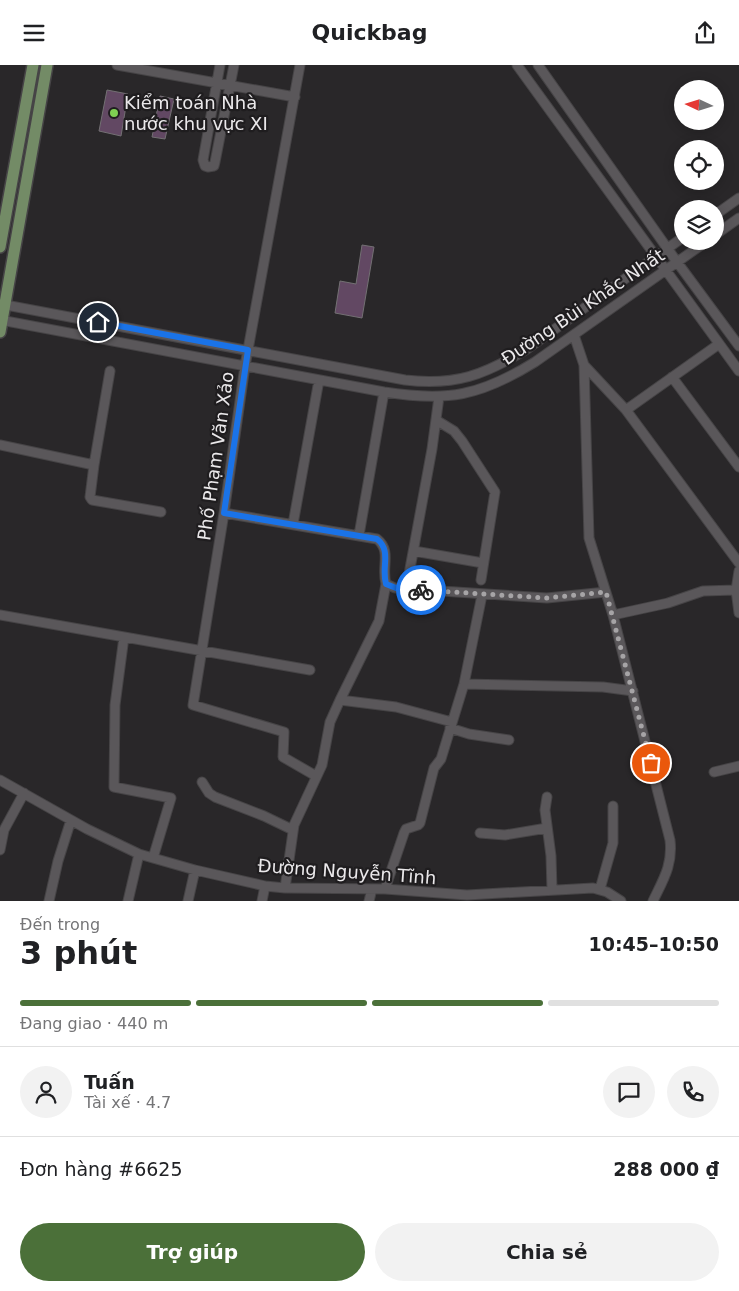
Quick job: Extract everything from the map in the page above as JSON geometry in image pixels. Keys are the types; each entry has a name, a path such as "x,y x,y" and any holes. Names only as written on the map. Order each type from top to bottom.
{"main road":[{"path":"0,247 33,65"},
{"path":"1,325 2,304 47,65"}],"street":[{"path":"117,65 156,68 230,86 295,97"},
{"path":"220,65 204,160 204,166 208,167 214,165 215,162 234,65"},
{"name":"Phố Phạm Văn Xảo","path":"300,65 245,366 224,513 193,705 284,733 283,757 316,776"},
{"path":"517,65 739,371"},
{"path":"538,65 677,262 739,346"},
{"path":"724,209 739,198"},
{"path":"724,229 739,218"},
{"name":"Đường Bùi Khắc Nhất","path":"2,304 428,383 474,376 500,365 527,349 674,244"},
{"name":"Đường Bùi Khắc Nhất","path":"1,325 245,366 384,392 439,397 476,391 508,379 694,250"},
{"path":"574,335 584,365 589,538 613,615 672,853 669,865 653,901"},
{"path":"626,410 719,344"},
{"path":"584,365 626,410 739,563"},
{"path":"110,371 90,497 92,500 161,513"},
{"path":"672,377 739,467"},
{"path":"293,524 319,380"},
{"path":"359,535 384,392"},
{"path":"409,574 439,397"},
{"path":"436,421 454,431 495,492 481,580"},
{"path":"0,445 94,465"},
{"path":"224,513 377,539 384,544 386,553 384,576 386,584 379,621 330,722 324,757 292,830 285,888"},
{"path":"414,551 483,563"},
{"path":"739,571 737,587 739,613"},
{"path":"386,584 396,588 547,598 606,592"},
{"path":"613,615 668,603 703,591 737,587"},
{"path":"385,889 406,829 420,823 434,768 441,759 464,684 482,595"},
{"path":"0,615 310,670"},
{"path":"124,637 115,705 114,787 171,798 153,858"},
{"path":"464,684 603,687 633,691"},
{"path":"340,700 396,707 451,725 469,734 509,740"},
{"path":"714,772 739,766"},
{"name":"Đường Nguyễn Tĩnh","path":"0,780 139,854 195,870 265,886 385,889 467,895 578,888 600,889 621,901"},
{"path":"202,783 209,793 215,797 264,816 292,830"},
{"path":"0,850 4,830 24,793"},
{"path":"547,797 545,810 551,857 552,889"},
{"path":"600,889 614,843 614,806"},
{"path":"49,901 58,861 72,820"},
{"path":"480,833 505,835 547,827"},
{"path":"128,901 139,854"},
{"path":"188,901 195,870"},
{"path":"262,901 265,886"},
{"path":"370,901 372,889"}],"building":[{"name":"Kiểm toán Nhà nước khu vực XI","path":"107,90 128,94 121,136 99,131"},
{"path":"160,96 174,99 165,139 152,137"},
{"path":"362,245 374,247 362,318 335,313 340,281 356,284"}],"way so far":[{"path":"421,590 547,598 606,592 651,763"}],"place":[{"name":"Kiểm toán Nhà nước khu vực XI","path":"114,113"}],"route":[{"path":"98,322 248,350 224,513 377,539 384,544 386,553 384,576 386,584 396,588 421,590"}]}
